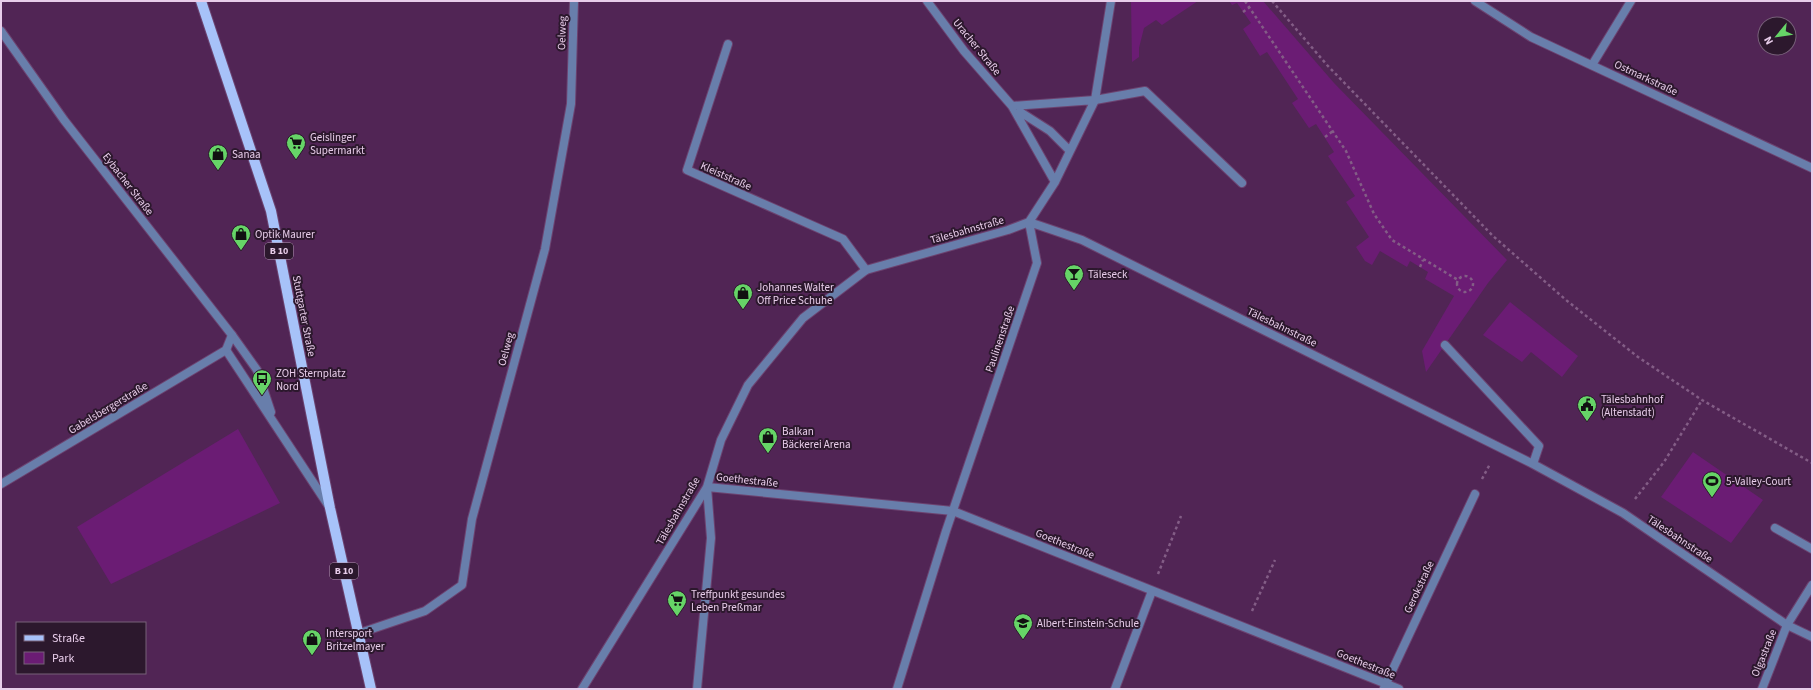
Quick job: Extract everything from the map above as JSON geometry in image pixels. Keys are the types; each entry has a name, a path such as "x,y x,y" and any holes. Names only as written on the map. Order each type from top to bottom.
{"main road":[{"name":"Stuttgarter Straße","path":"201,1 271,211 330,508 371,689"}],"street":[{"name":"Oelweg","path":"358,634 425,611 462,586 472,519 545,249 571,104 574,1"},
{"name":"Uracher Straße","path":"927,1 964,51 1012,106 1055,182"},
{"path":"1029,222 1055,182 1095,100 1111,1"},
{"name":"Ostmarkstraße","path":"1475,1 1531,37 1812,168"},
{"path":"1592,65 1632,1"},
{"name":"Eybacher Straße","path":"1,31 64,120 232,335 257,370 274,423"},
{"name":"Kleiststraße","path":"728,44 687,170 843,240 866,270"},
{"path":"1012,106 1095,100 1145,91 1242,183"},
{"name":"Uracher Straße","path":"1012,106 1050,130 1070,151"},
{"name":"Tälesbahnstraße","path":"582,689 707,487 721,440 748,384 803,318 866,270 1008,230 1029,222 1082,240 1533,464 1623,513 1788,625 1812,637"},
{"name":"Paulinenstraße","path":"897,689 953,512 1037,263 1029,222"},
{"path":"232,335 226,350 330,508"},
{"path":"1445,345 1539,446 1533,464"},
{"name":"Gabelsbergerstraße","path":"1,484 226,350"},
{"path":"697,689 711,538 707,487"},
{"name":"Goethestraße","path":"707,487 953,512 1385,686 1399,689"},
{"name":"Gerokstraße","path":"1385,686 1475,494"},
{"path":"1775,528 1812,549"},
{"name":"Olgastraße","path":"1762,689 1788,625 1812,585"},
{"path":"1115,689 1152,591"}],"path":[{"path":"1245,1 1346,151 1374,214 1392,240 1458,280"},
{"path":"1272,1 1327,65 1493,236 1566,300 1638,358 1702,400 1812,463"},
{"path":"1243,12 1250,7"},
{"path":"1325,137 1333,131"},
{"path":"1420,267 1423,260"},
{"path":"1462,276 1468,277 1473,284 1472,289 1468,292 1461,292 1456,285 1458,280 1462,276"},
{"path":"1623,513 1664,462 1702,400"},
{"path":"1475,494 1498,447"},
{"path":"1152,591 1181,516"},
{"path":"1244,628 1275,560"}],"green space":[{"path":"1131,1 1198,1 1162,25 1156,20 1144,28 1139,48 1139,57 1132,62"},
{"path":"1229,1 1263,1 1334,83 1507,260 1488,283 1426,372 1422,351 1454,296 1425,279 1428,272 1410,261 1407,267 1380,251 1372,265 1365,261 1356,247 1369,237 1346,202 1355,196 1328,156 1334,152 1316,124 1309,128 1292,103 1298,99 1267,52 1260,56 1243,29 1251,23 1237,3 1232,5"},
{"path":"1510,302 1578,356 1562,377 1531,352 1522,362 1483,335"},
{"path":"238,429 280,503 111,584 77,527"},
{"name":"5-Valley-Court","path":"1693,452 1763,500 1731,543 1661,497"}],"place":[{"name":"Geislinger Supermarkt","path":"296,160"},
{"name":"Sanaa","path":"218,171"},
{"name":"Optik Maurer","path":"241,251"},
{"name":"Täleseck","path":"1074,291"},
{"name":"Johannes Walter Off Price Schuhe","path":"743,310"},
{"name":"ZOH Sternplatz Nord","path":"262,396"},
{"name":"Tälesbahnhof (Altenstadt)","path":"1587,422"},
{"name":"Balkan Bäckerei Arena","path":"768,454"},
{"name":"5-Valley-Court","path":"1712,498"},
{"name":"Treffpunkt gesundes Leben Preßmar","path":"677,617"},
{"name":"Albert-Einstein-Schule","path":"1023,640"},
{"name":"Intersport Britzelmayer","path":"312,656"}]}
